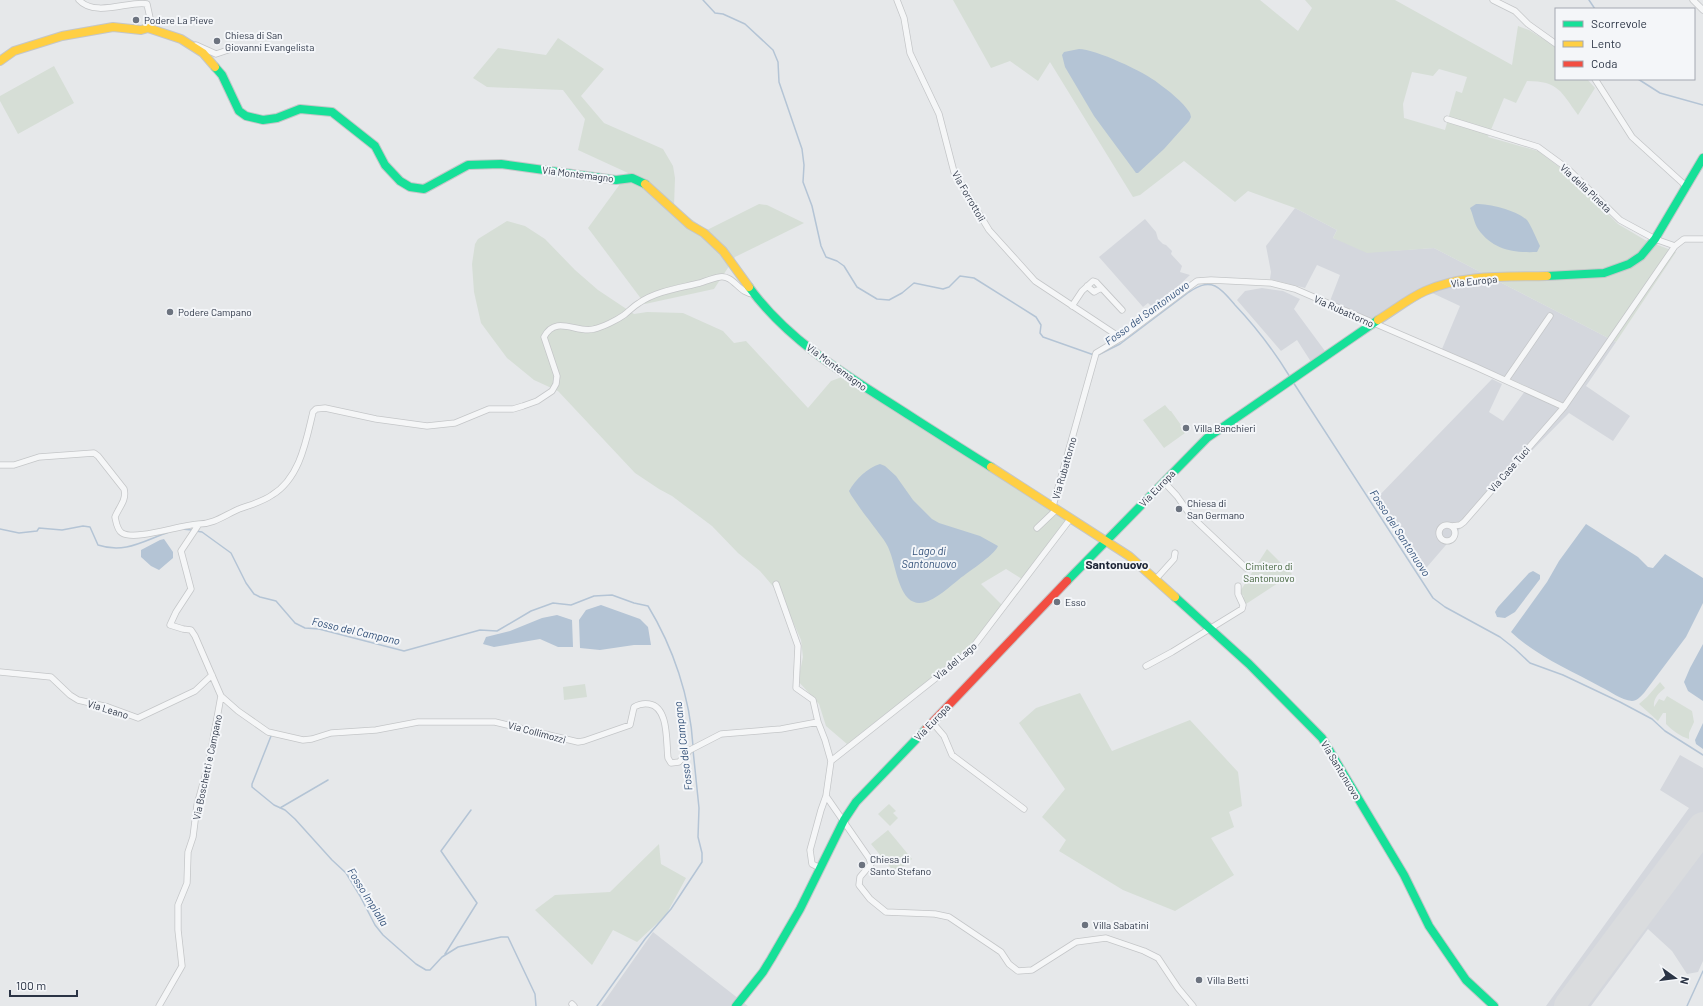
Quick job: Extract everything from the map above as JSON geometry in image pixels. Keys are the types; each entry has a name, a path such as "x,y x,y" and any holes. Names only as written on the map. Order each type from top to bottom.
{"street":[{"path":"0,61 14,51 62,36 113,27 141,30 148,28 150,18 147,4 136,1 103,7 90,5 79,0"},
{"name":"Via Forrottoli","path":"897,0 904,18 910,53 939,114 954,172 988,230 1035,281 1121,338"},
{"path":"1493,0 1515,11 1528,24 1555,43"},
{"path":"1693,0 1703,10"},
{"name":"Via Montemagno","path":"148,28 181,39 203,53 222,75 239,111 246,116 263,120 277,118 300,109 332,112 374,146 385,165 400,181 410,187 424,189 468,164 501,164 616,180 632,178 643,182 690,225 704,232 716,243 754,294 780,322 814,352 847,376 1106,540"},
{"path":"181,39 216,54 234,48"},
{"path":"1596,80 1632,136 1686,187"},
{"name":"Via della Pineta","path":"1448,119 1538,147 1568,169 1620,220 1655,239"},
{"name":"Via Europa","path":"736,1006 763,972 771,959 844,820 856,802 1106,540 1207,438 1291,379 1419,294 1450,283 1475,279 1592,275 1618,270 1629,264 1641,256 1655,239 1703,158"},
{"path":"1655,239 1675,246"},
{"path":"1564,407 1675,246 1684,239 1703,239"},
{"path":"0,465 14,465 39,458 94,453 124,489 124,501 115,517 118,529 122,533 139,536 182,526 215,521 239,509 272,496 281,489 288,481 298,464 313,412 316,409 325,408 376,419 427,426 454,423 489,409 513,409 537,401 552,391 556,384 557,376 544,337 546,332 555,327 562,325 585,330 594,330 623,316 639,303 668,290 720,277 730,279 747,294 754,294"},
{"name":"Via Rubattorno","path":"1055,508 1095,356 1195,282 1211,280 1271,283 1283,286 1308,295 1506,380 1564,407"},
{"path":"1072,306 1087,286 1094,292 1101,288 1122,310"},
{"path":"1506,380 1550,316"},
{"name":"Via Case Tuci","path":"1452,526 1460,525 1464,522 1564,407"},
{"path":"1163,481 1177,496 1191,516 1246,568"},
{"path":"1037,528 1055,508"},
{"name":"Via del Lago","path":"831,761 970,651 1071,518"},
{"path":"199,524 181,551 191,589 176,612 170,625 191,630 221,696"},
{"name":"Via Santonuovo","path":"1106,540 1129,556 1279,692 1322,738 1404,875 1429,926 1466,980 1494,1006"},
{"path":"1156,580 1174,559 1175,553"},
{"path":"776,584 798,646 796,688 813,700 818,722 831,761 826,796 810,850 812,864 820,868"},
{"path":"1146,666 1243,608 1243,604 1237,592 1238,586"},
{"name":"Via Leano","path":"0,672 51,677 70,695 78,700 108,707 138,718 195,691 212,675"},
{"name":"Via Collimozzi","path":"221,696 238,711 268,732 303,740 312,739 331,733 371,730 418,722 495,722 564,740 584,741 630,725 634,707 642,704 655,705 660,710 663,717 668,758 671,763 679,762 693,748 721,734 781,729 818,722"},
{"name":"Via Boschetti e Campano","path":"159,1006 182,966 178,930 178,905 187,883 188,852 193,837 198,805 210,762 221,696"},
{"path":"932,722 944,736 952,755 1024,809"},
{"path":"826,796 869,858 871,864 860,877 859,885 870,899 886,912 935,914 949,917 1001,952 1009,964 1018,971 1032,970 1076,942 1100,938 1114,940 1158,958 1178,988 1193,1006"}],"shaded area":[{"path":"1295,208 1337,230 1333,238 1388,251 1434,248 1616,342 1586,386 1630,416 1613,441 1569,413 1495,488 1421,574 1375,500 1492,379 1502,384 1489,412 1503,421 1528,387 1442,349 1460,306 1430,292 1315,368 1297,340 1281,351 1237,300 1245,291 1262,288 1283,291 1300,299 1294,309 1325,351 1366,324 1361,314 1330,301 1340,275 1317,265 1305,288 1270,279 1271,272 1266,246"},
{"path":"1145,219 1156,232 1158,239 1172,251 1171,254 1182,266 1180,272 1190,275 1174,290 1171,290 1167,299 1163,298 1162,303 1158,302 1152,307 1148,303 1143,307 1099,257"},
{"path":"1680,755 1703,768 1703,961 1698,972 1687,974 1672,951 1648,929 1591,1006 1546,1006 1689,808 1660,790"},
{"path":"653,932 748,1006 601,1006"}],"green space":[{"path":"953,0 1260,0 1298,31 1312,8 1305,0 1395,0 1512,65 1518,26 1529,30 1555,46 1555,80 1588,80 1595,88 1578,115 1558,89 1546,83 1527,81 1516,103 1504,98 1488,137 1538,151 1558,166 1618,224 1645,240 1676,252 1616,342 1434,248 1367,253 1333,238 1337,230 1295,208 1248,191 1235,202 1184,161 1140,195 1133,197 1050,62 1038,81 1010,61 991,68","holes":["1439,69 1467,77 1462,93 1456,91 1445,130 1404,118 1403,104 1412,72 1433,76"]},
{"path":"558,38 604,69 581,96 604,123 663,149 673,166 675,178 674,207 707,230 759,204 767,205 804,223 735,257 714,289 645,304 588,228 628,173 578,150 585,119 563,90 487,87 473,78 498,48 546,55"},
{"path":"54,66 74,103 18,134 0,101 0,96"},
{"path":"507,221 525,226 545,239 575,270 598,290 634,314 647,312 683,313 723,331 734,343 746,341 808,408 831,381 842,377 1068,520 1022,579 1006,569 981,584 1002,605 970,648 847,744 826,726 819,704 798,681 803,657 801,640 782,597 760,571 738,553 712,526 672,496 635,473 558,391 534,380 507,358 481,323 474,292 472,264 475,244 478,239"},
{"path":"1165,405 1181,425 1180,426 1185,433 1164,448 1143,420"},
{"name":"Cimitero di Santonuovo","path":"1267,549 1292,574 1246,604 1241,599 1244,596 1239,593"},
{"path":"1660,682 1665,688 1655,698 1654,707 1659,699 1664,701 1667,696 1692,711 1694,722 1689,733 1689,739 1677,733 1666,724 1666,713 1663,713 1658,721 1639,704"},
{"path":"585,684 587,697 564,700 563,687"},
{"path":"1080,693 1112,751 1190,720 1238,772 1242,806 1229,812 1234,827 1211,838 1234,875 1175,911 1123,890 1059,851 1066,840 1042,817 1065,789 1019,723 1036,708"},
{"path":"889,804 896,811 893,813 898,818 890,826 878,814"},
{"path":"888,830 912,859 895,873 871,844"},
{"path":"659,844 661,864 686,878 666,915 637,942 613,930 592,965 535,910 555,895 610,892"}],"water":[{"path":"1079,49 1108,57 1152,78 1171,93 1190,113 1191,117 1189,121 1164,149 1138,173 1136,173 1094,116 1065,67 1062,55 1064,52"},
{"path":"1476,204 1503,208 1522,216 1527,220 1540,246 1537,252 1512,251 1490,242 1475,224 1470,208"},
{"name":"Lago di Santonuovo","path":"880,464 885,466 896,476 913,500 932,519 939,523 980,536 998,546 991,555 941,594 925,602 918,603 911,600 904,594 888,547 849,491 862,474"},
{"path":"1586,524 1638,557 1648,567 1653,568 1665,554 1703,578 1703,603 1686,637 1644,693 1634,701 1620,697 1554,662 1531,648 1511,632"},
{"path":"164,539 173,552 173,558 159,570 151,566 141,557 141,550"},
{"path":"1533,571 1540,575 1540,579 1515,612 1505,618 1497,617 1495,612 1498,607 1529,573"},
{"path":"601,605 640,619 648,627 651,645 634,645 600,650 580,648 579,620 586,610"},
{"path":"557,615 572,620 573,647 558,647 540,639 494,647 483,644 486,637 510,631 542,618"},
{"path":"1703,644 1703,701 1688,691 1684,682"},
{"path":"1703,723 1703,749 1696,744 1695,740"}],"waterway":[{"name":"Fosso del Santonuovo","path":"703,0 715,13 723,14 745,24 773,50 778,62 779,82 802,149 804,165 803,182 812,206 821,246 826,257 837,261 844,266 857,287 877,299 889,300 902,293 914,283 943,289 949,287 960,276 974,278 1036,317 1041,325 1040,333 1043,337 1094,355"},
{"path":"1589,0 1594,8"},
{"path":"1640,80 1660,93 1703,105"},
{"name":"Fosso del Santonuovo","path":"1098,355 1120,344 1195,288 1211,285 1218,287 1250,322 1290,377"},
{"name":"Fosso del Santonuovo","path":"1293,382 1433,598 1445,607 1500,637 1530,663 1563,675 1652,719 1665,731 1703,755"},
{"name":"Fosso del Campano","path":"0,529 19,533 37,531 39,528 62,530 83,526 90,527 98,545 117,548 134,545 169,532"},
{"name":"Fosso del Campano","path":"182,529 192,530"},
{"name":"Fosso del Campano","path":"196,531 202,532 231,553 246,583 254,594 276,601 295,623 305,628 319,629 404,651 480,630 497,631 531,611 553,603 571,605 594,596 612,595 634,603 648,606 665,638 679,673 688,709 693,746"},
{"name":"Fosso Impialla","path":"271,736 252,787 274,805 285,810 295,819 332,860 346,873 375,925 383,935 416,964 426,970 430,970 442,957 458,947 501,937 508,937 535,994 536,1006"},
{"name":"Fosso del Campano","path":"597,1006 645,939 671,909 702,862 702,853 698,837 699,808 693,750"},
{"path":"280,808 328,780"},
{"path":"445,954 477,903 441,851 471,810"},
{"name":"Fosso del Santonuovo","path":"1687,1006 1703,971"}],"runway":[{"path":"1569,1006 1703,827"}],"traffic: fast":[{"path":"215,67 222,75 239,111 246,116 263,120 277,118 300,109 332,112 375,146 385,165 400,181 410,187 424,189 468,165 501,164 616,180 632,178 645,184"},
{"path":"1547,276 1604,273 1629,264 1641,256 1655,239 1703,158"},
{"path":"749,287 779,322 814,352 991,467"},
{"path":"1067,581 1207,438 1378,320"},
{"path":"1175,597 1249,664 1322,738 1404,875 1429,926 1466,980 1494,1006"},
{"path":"736,1006 763,972 771,959 800,909 844,820 856,802 926,729"}],"traffic: slow":[{"path":"0,61 14,51 62,36 113,27 141,30 148,28 181,39 203,53 215,67"},
{"path":"645,184 690,225 704,233 723,251 749,287"},
{"path":"1378,320 1419,294 1454,282 1469,279 1547,276"},
{"path":"991,467 1129,556 1175,597"}],"traffic: jam":[{"path":"926,729 1067,581"}],"place":[{"name":"Podere La Pieve","path":"136,20"},
{"name":"Chiesa di San Giovanni Evangelista","path":"217,41"},
{"name":"Podere Campano","path":"170,312"},
{"name":"Villa Banchieri","path":"1186,428"},
{"name":"Chiesa di San Germano","path":"1179,509"},
{"name":"Esso","path":"1057,602"},
{"name":"Chiesa di Santo Stefano","path":"862,865"},
{"name":"Villa Sabatini","path":"1085,925"},
{"name":"Villa Betti","path":"1199,980"}],"district":[{"name":"Santonuovo","path":"1117,565"}]}
